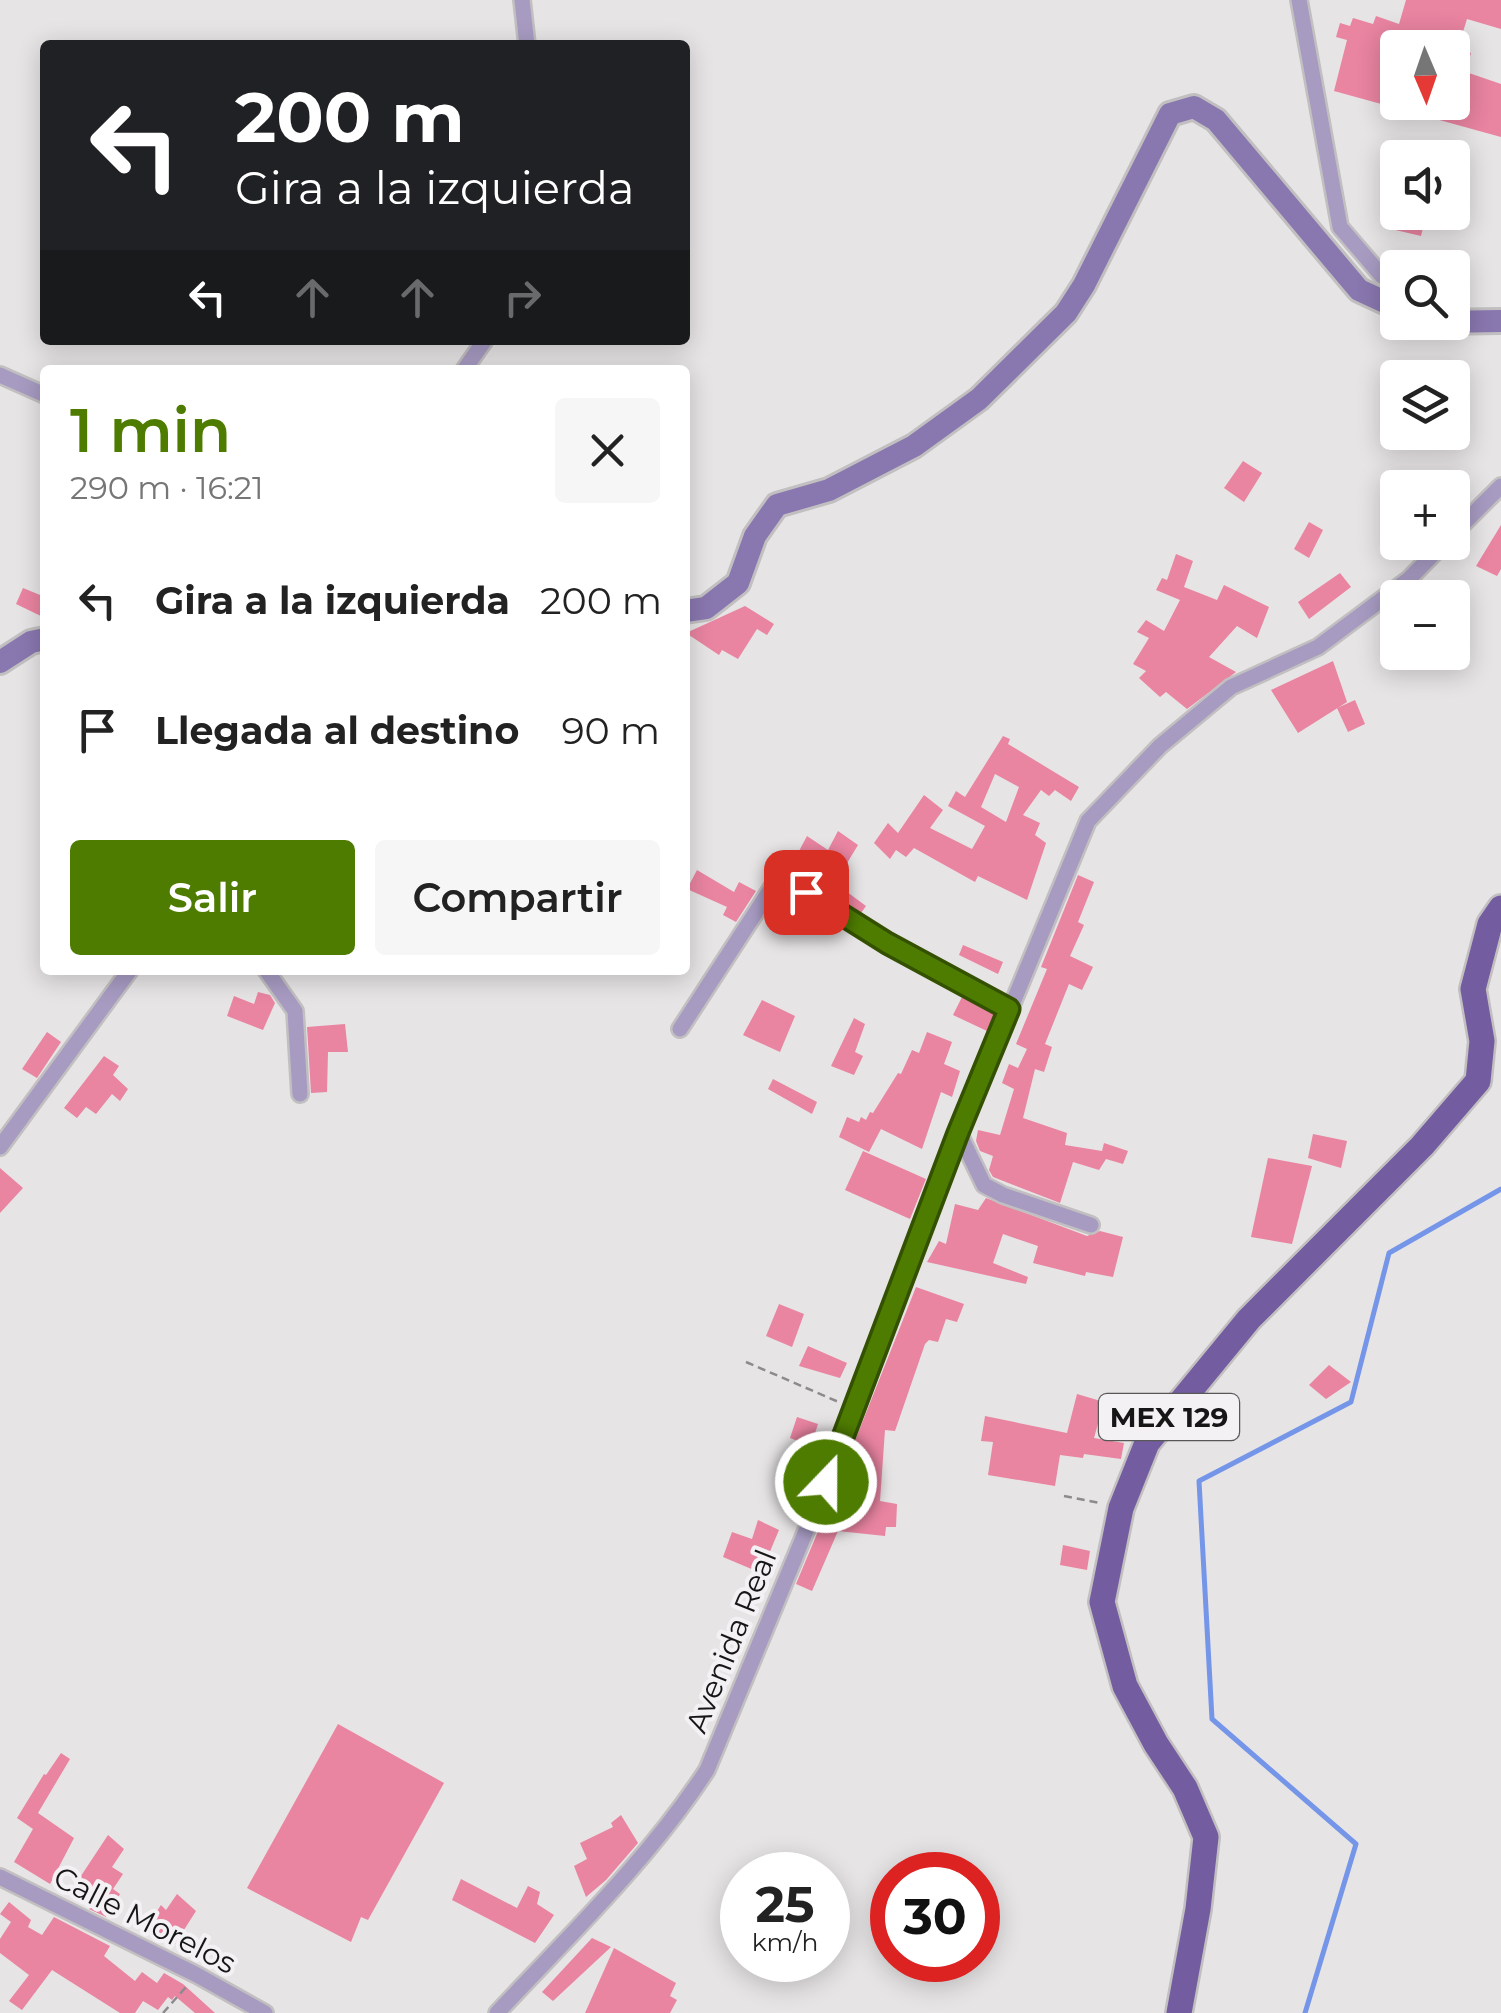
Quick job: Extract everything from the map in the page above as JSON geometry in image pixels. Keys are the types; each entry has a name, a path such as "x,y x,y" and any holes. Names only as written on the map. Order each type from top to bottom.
{"main road":[{"name":"MEX 129","path":"1179,2013 1198,1909 1206,1837 1185,1788 1125,1686 1102,1602 1121,1508 1148,1443 1250,1318 1422,1146 1478,1082 1482,1041 1474,989 1490,924 1501,908"}],"street":[{"path":"522,0 526,40"},
{"path":"1298,0 1340,227 1380,274"},
{"path":"690,611 706,608 738,583 755,536 777,504 829,490 914,446 979,399 1066,313 1084,286 1170,114 1194,106 1216,120 1358,290 1380,300"},
{"path":"1470,320 1501,321"},
{"path":"0,374 40,393"},
{"path":"1470,517 1501,486"},
{"name":"Avenida Real","path":"496,2013 646,1855 707,1770 856,1410 958,1133 1088,821 1160,746 1232,687 1318,646 1409,579 1427,560"},
{"path":"0,662 40,640"},
{"path":"680,1029 780,875 887,943 1009,1009"},
{"path":"0,1146 126,975"},
{"path":"270,975 296,1011 300,1094"},
{"path":"958,1133 984,1185 1004,1196 1091,1225"},
{"name":"Calle Morelos","path":"0,1877 197,1975 264,2013"}],"path":[{"path":"746,1362 856,1410"},
{"path":"1064,1496 1121,1508"},
{"path":"162,2013 197,1975"}],"building":[{"path":"1406,0 1501,0 1501,29 1467,19 1464,30 1380,30 1380,104 1334,91 1347,40 1336,37 1340,23 1350,26 1353,18 1373,24 1376,16 1399,24"},
{"path":"1470,73 1501,84 1501,137 1439,120 1470,120"},
{"path":"1396,230 1422,230 1421,236"},
{"path":"1243,461 1262,473 1244,502 1224,488"},
{"path":"1309,522 1323,530 1309,558 1294,549"},
{"path":"1501,525 1501,569 1497,576 1476,566"},
{"path":"1176,554 1193,561 1184,587 1217,600 1224,585 1269,607 1257,638 1237,626 1209,657 1236,672 1187,709 1166,692 1160,697 1139,678 1146,671 1133,664 1149,638 1137,632 1146,620 1164,631 1180,600 1156,590 1162,578 1167,580"},
{"path":"1340,573 1351,587 1309,619 1298,602"},
{"path":"23,588 40,595 40,616 16,604"},
{"path":"745,606 774,624 767,635 757,629 738,659 722,650 719,655 690,636 690,631"},
{"path":"1333,661 1347,702 1298,733 1271,690"},
{"path":"1355,700 1365,724 1348,732 1337,708"},
{"path":"1003,736 1010,739 1008,744 1079,787 1071,801 1055,790 1049,796 1041,790 1023,815 1040,823 1035,835 1046,843 1027,900 978,876 975,882 914,848 906,857 896,850 890,859 874,843 888,823 898,833 924,795 943,810 930,828 972,849 985,826 948,806 956,791 965,797","holes":["995,774 1019,787 1006,822 981,807"]},
{"path":"838,831 858,845 835,883 866,906 861,913 790,868 807,836 828,850"},
{"path":"697,870 734,892 739,882 756,891 736,922 723,915 727,907 690,890"},
{"path":"1078,875 1094,882 1078,922 1084,925 1070,956 1093,967 1082,990 1069,984 1045,1044 1052,1047 1044,1072 1035,1069 1023,1118 1067,1133 1065,1145 1102,1151 1104,1143 1128,1151 1123,1164 1106,1159 1099,1170 1073,1162 1060,1203 993,1177 989,1170 993,1156 980,1151 976,1141 978,1130 1000,1135 1014,1089 1002,1083 1009,1064 1018,1068 1027,1049 1016,1044 1047,969 1041,967"},
{"path":"790,895 822,915 815,935 806,930 802,934 788,926 793,913 784,907"},
{"path":"963,945 1003,962 998,974 959,955"},
{"path":"258,992 270,995 275,1003 263,1030 227,1016 234,996 254,1004"},
{"path":"962,997 994,1014 987,1031 953,1015"},
{"path":"762,1000 795,1016 780,1052 743,1035"},
{"path":"854,1018 865,1024 855,1052 863,1056 854,1075 831,1066"},
{"path":"345,1024 348,1052 328,1052 327,1092 311,1093 307,1027"},
{"path":"47,1032 61,1042 37,1078 22,1069"},
{"path":"927,1032 952,1042 944,1064 960,1071 952,1097 941,1092 922,1149 881,1129 869,1152 839,1137 847,1117 859,1122 861,1117 866,1120 873,1113 898,1073 901,1074 912,1050 919,1053"},
{"path":"104,1056 119,1066 113,1075 128,1089 120,1101 112,1094 96,1114 86,1107 77,1118 64,1108"},
{"path":"773,1079 817,1102 812,1114 768,1089"},
{"path":"1313,1134 1347,1141 1341,1168 1308,1158"},
{"path":"863,1151 926,1179 910,1219 845,1190"},
{"path":"1268,1158 1312,1166 1292,1244 1251,1237"},
{"path":"0,1168 23,1188 0,1213"},
{"path":"986,1198 1087,1236 1100,1231 1123,1237 1113,1277 1086,1272 1085,1276 1033,1263 1038,1246 1003,1234 993,1263 1028,1277 1026,1284 927,1262 939,1241 946,1244 955,1204 978,1210"},
{"path":"916,1287 964,1304 957,1322 946,1319 938,1342 929,1340 925,1344 895,1431 885,1430 880,1501 897,1504 896,1527 886,1527 885,1536 838,1531 812,1591 796,1584 834,1493 844,1495 847,1461"},
{"path":"779,1304 804,1314 792,1347 766,1336"},
{"path":"808,1346 847,1363 840,1378 799,1366"},
{"path":"1329,1365 1351,1382 1326,1399 1309,1385"},
{"path":"1077,1394 1104,1402 1094,1438 1124,1443 1121,1459 1060,1455 1055,1486 988,1475 993,1442 981,1441 985,1416 1067,1433"},
{"path":"797,1417 818,1424 811,1446 790,1438"},
{"path":"758,1520 779,1530 761,1573 723,1557 732,1532 752,1539"},
{"path":"1063,1545 1090,1551 1087,1570 1060,1565"},
{"path":"338,1724 444,1783 368,1920 361,1917 351,1942 247,1888"},
{"path":"61,1753 70,1759 38,1813 74,1838 50,1884 14,1862 33,1829 17,1818"},
{"path":"621,1815 638,1843 586,1897 574,1866 587,1859 580,1843 613,1827 611,1823"},
{"path":"108,1835 124,1849 112,1867 123,1874 113,1889 120,1894 106,1917 89,1909 96,1899 75,1885"},
{"path":"461,1879 517,1908 528,1886 540,1892 537,1904 554,1915 535,1943 452,1900"},
{"path":"177,1894 196,1911 175,1944 147,1926 161,1905 166,1910"},
{"path":"9,1902 31,1920 28,1927 42,1935 54,1917 110,1946 104,1956 135,1981 142,1972 157,1983 164,1973 183,1984 215,2013 195,2013 175,1996 172,2000 168,1997 158,2010 143,2001 135,2013 120,2013 52,1970 22,2010 9,2001 29,1975 0,1953 0,1939 11,1922 0,1914"},
{"path":"592,1938 611,1947 553,2001 542,1992"},
{"path":"614,1948 676,1983 670,1996 677,2000 670,2013 585,2013"}],"waterway":[{"path":"1305,2013 1356,1844 1212,1719 1199,1481 1351,1402 1389,1253 1501,1189"}],"route":[{"path":"806,892 887,943 1009,1009 826,1482"}]}
